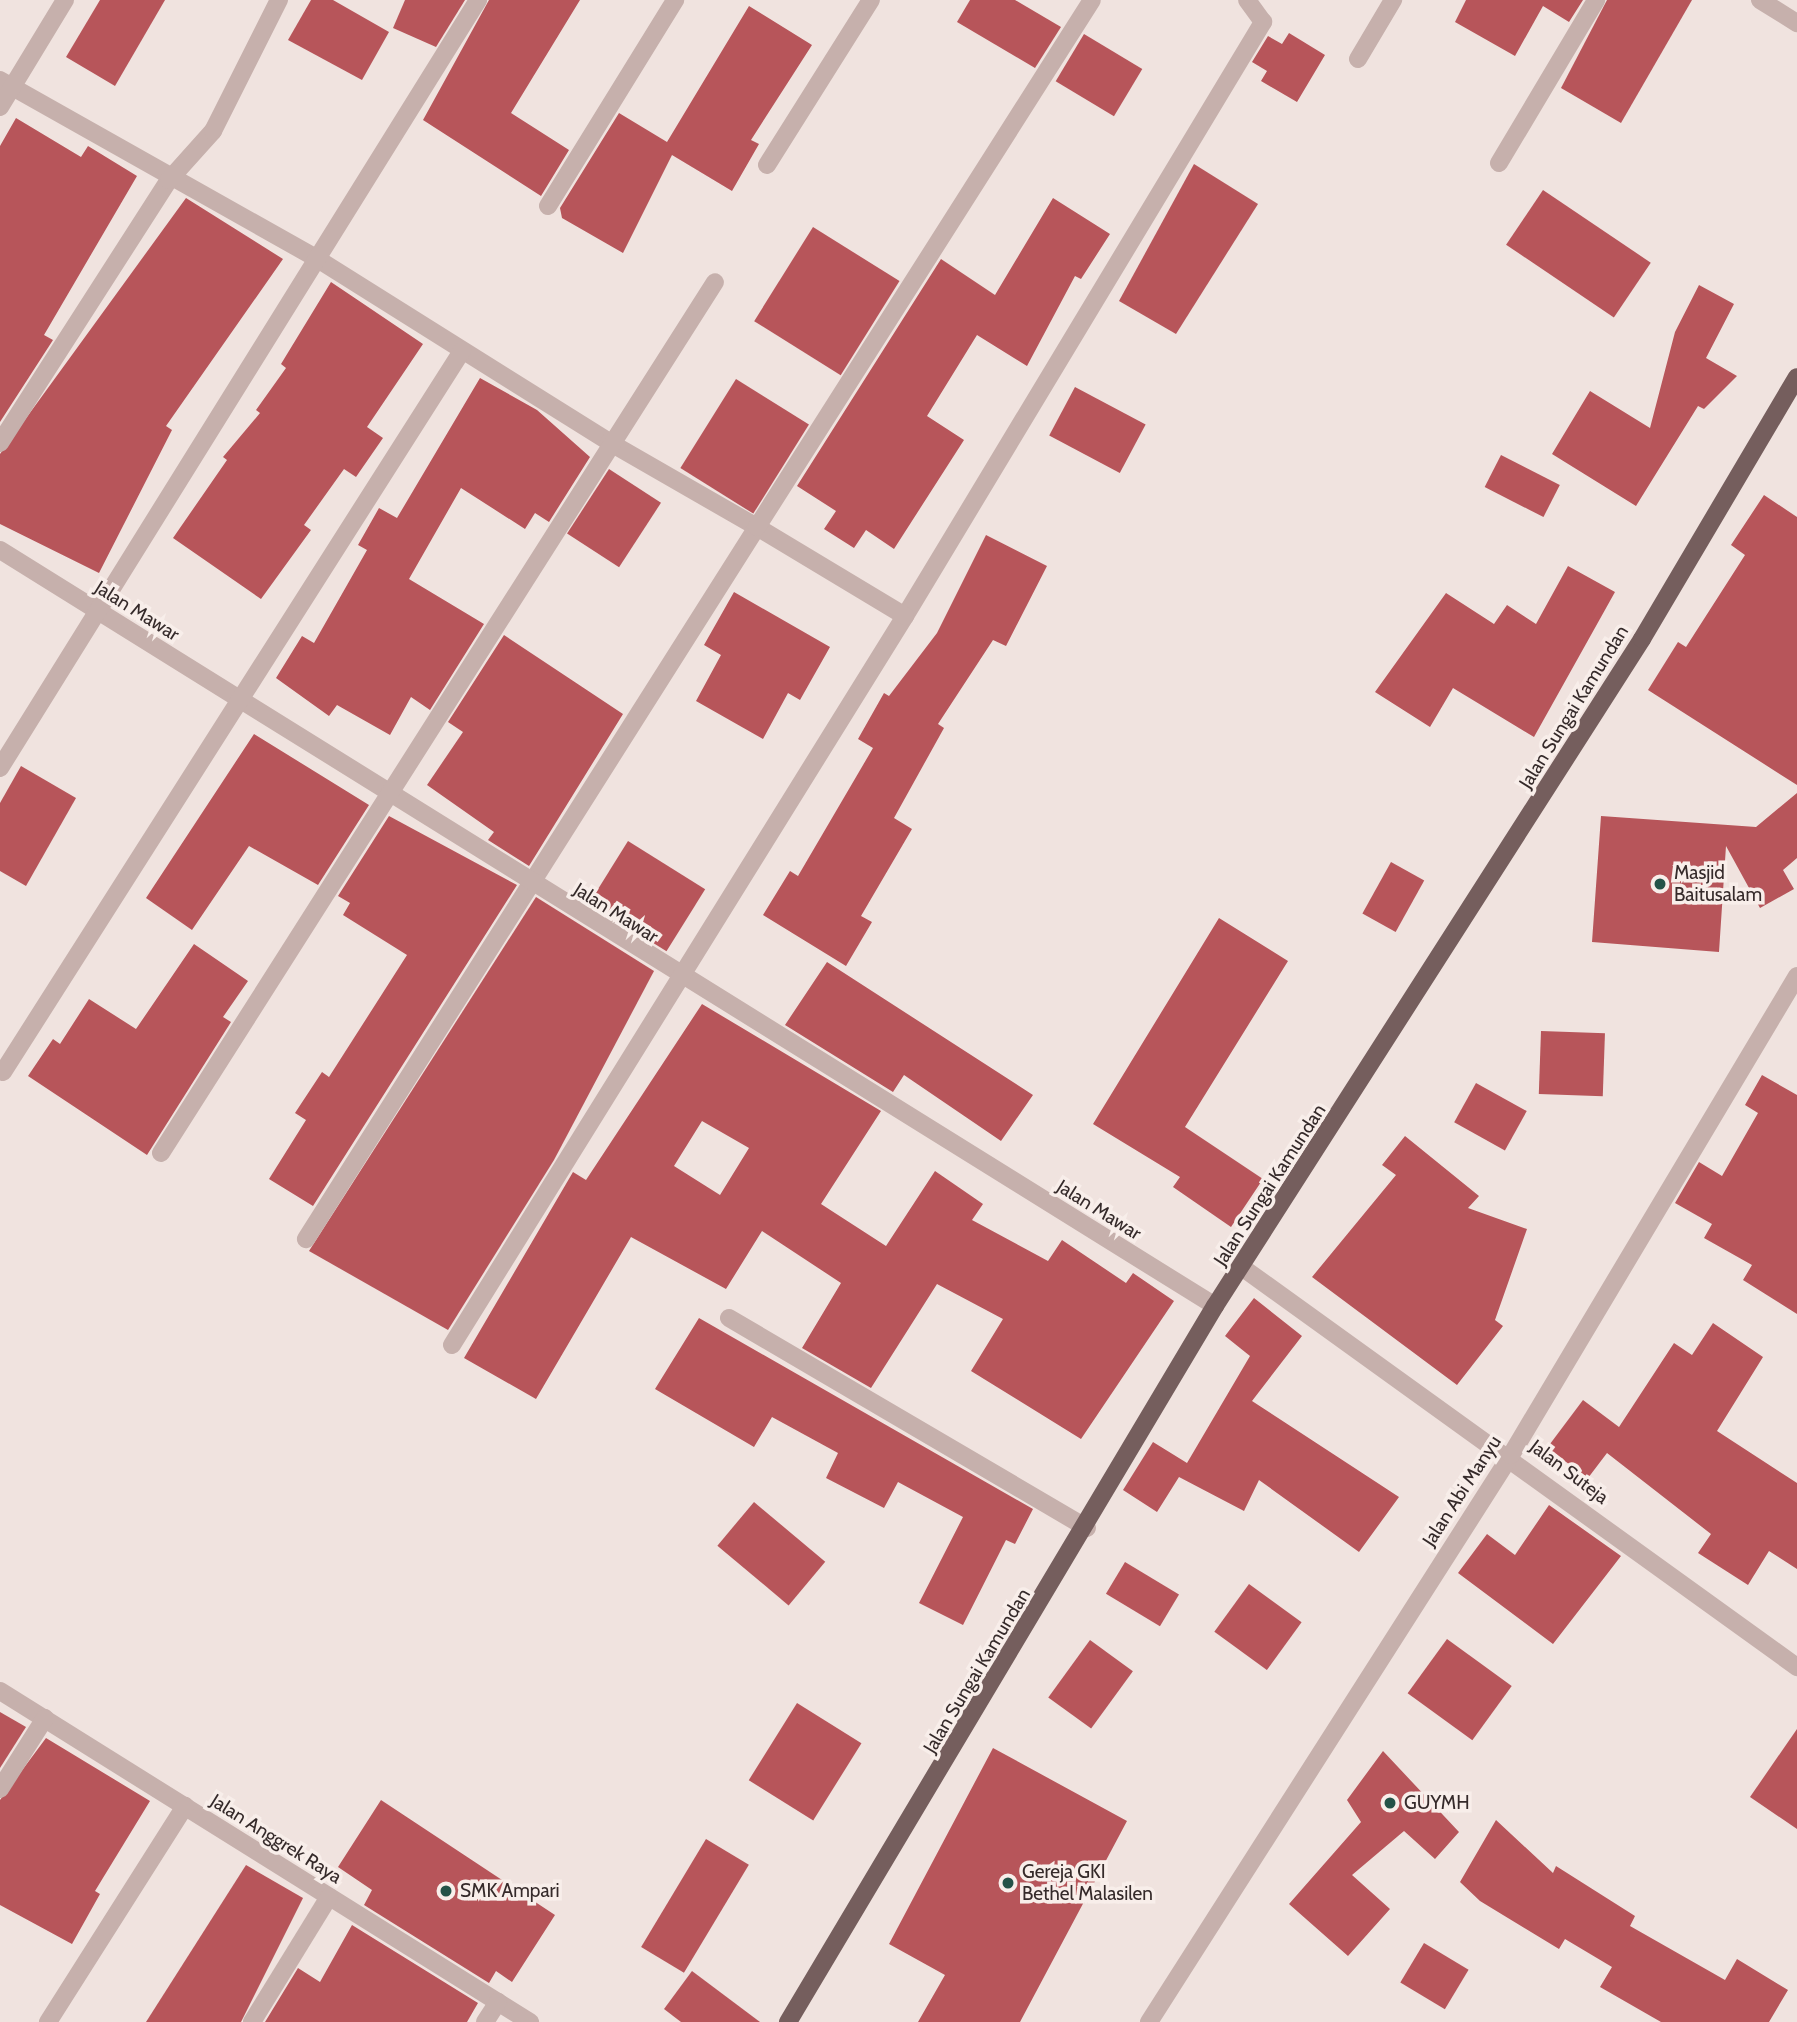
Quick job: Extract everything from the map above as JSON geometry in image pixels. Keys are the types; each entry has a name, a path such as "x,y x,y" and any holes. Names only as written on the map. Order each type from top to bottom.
{"main road":[{"name":"Jalan Sungai Kamundan","path":"788,2022 1087,1528 1214,1306 1242,1268 1642,639 1797,377"}],"street":[{"path":"0,107 6,83 65,0"},
{"path":"0,443 169,180 213,131 279,0"},
{"path":"0,768 320,260 478,0"},
{"path":"548,206 675,0"},
{"path":"767,165 871,0"},
{"path":"306,1239 533,887 757,527 1092,0"},
{"path":"452,1345 683,979 1244,56 1263,22 1247,0"},
{"path":"1358,59 1393,0"},
{"path":"1499,163 1596,0"},
{"path":"1760,0 1797,23"},
{"path":"6,83 169,180 320,260 609,442 905,616"},
{"path":"161,1153 391,796 609,442 715,282"},
{"path":"3,1072 462,351"},
{"name":"Jalan Mawar","path":"0,550 242,698 533,887 1214,1306"},
{"name":"Jalan Abi Manyu","path":"1150,2022 1511,1455 1797,976"},
{"name":"Jalan Suteja","path":"1242,1268 1511,1455 1797,1667"},
{"path":"729,1318 1087,1528"},
{"name":"Jalan Anggrek Raya","path":"0,1691 530,2022"},
{"path":"0,1788 45,1718"},
{"path":"48,2022 185,1806"},
{"path":"252,2022 329,1897"},
{"path":"485,2022 498,2002"}],"building":[{"path":"100,0 165,0 115,86 66,57"},
{"path":"311,0 333,0 389,32 362,80 288,40"},
{"path":"405,0 465,0 436,47 393,28"},
{"path":"489,0 580,0 511,113 569,150 541,196 423,120"},
{"path":"970,0 1015,0 1061,27 1035,68 957,22"},
{"path":"1466,0 1583,0 1569,22 1543,6 1515,56 1455,22"},
{"path":"1607,0 1692,0 1621,123 1561,88"},
{"path":"749,6 812,45 751,140 759,144 732,191 672,155 623,253 562,218 560,208 619,113 667,142"},
{"path":"1289,33 1325,55 1297,102 1261,81 1267,71 1252,62 1268,36 1282,44"},
{"path":"1084,34 1142,69 1114,116 1056,81"},
{"path":"16,118 81,157 88,146 137,176 44,335 53,340 0,422 0,146"},
{"path":"1194,164 1258,204 1176,334 1119,301"},
{"path":"1543,190 1651,263 1614,317 1506,245"},
{"path":"186,198 283,259 166,426 172,430 99,573 0,524 0,454"},
{"path":"1053,198 1110,234 1081,279 1075,276 1027,366 977,335 927,416 964,440 894,549 866,530 854,548 824,529 836,511 797,486 941,259 995,295"},
{"path":"813,227 900,281 841,375 754,321"},
{"path":"331,282 423,344 367,427 383,438 356,477 344,469 304,525 311,530 261,599 173,538 227,460 223,457 260,413 256,410 286,368 281,364"},
{"path":"1699,285 1734,304 1706,358 1737,376 1704,409 1698,406 1636,506 1552,454 1590,391 1650,428 1675,332"},
{"path":"480,378 537,410 590,457 549,522 535,513 525,529 461,488 409,579 484,624 430,710 411,697 390,735 337,705 329,716 276,678 302,636 314,643 367,550 358,545 379,508 397,518"},
{"path":"736,379 809,425 753,514 680,468"},
{"path":"1075,387 1146,425 1120,473 1049,436"},
{"path":"1501,455 1560,485 1543,517 1485,487"},
{"path":"609,469 661,503 619,567 567,534"},
{"path":"1764,495 1797,517 1797,785 1648,690 1678,642 1686,647 1745,555 1731,545"},
{"path":"986,535 1047,566 1006,646 993,640 938,724 944,728 894,818 912,829 861,916 872,922 846,966 763,915 790,871 798,876 873,748 858,739 884,693 889,696 937,633"},
{"path":"1568,566 1615,592 1534,737 1453,688 1430,727 1375,692 1446,593 1494,624 1507,605 1536,624"},
{"path":"734,592 830,647 800,700 788,693 763,739 696,701 721,655 704,645"},
{"path":"504,635 623,714 529,866 488,840 494,832 427,785 463,732 448,722"},
{"path":"254,734 369,805 318,885 249,846 192,930 146,898"},
{"path":"21,766 76,798 26,886 0,871 0,803"},
{"name":"Masjid Baitusalam","path":"1797,793 1797,858 1783,870 1794,889 1760,908 1726,846 1719,952 1592,942 1601,816 1756,827"},
{"path":"389,816 517,885 313,1206 269,1179 306,1120 295,1113 322,1072 329,1077 407,955 343,915 350,903 338,896"},
{"path":"628,841 705,889 666,951 589,903"},
{"path":"1391,862 1424,880 1396,932 1362,914"},
{"path":"536,897 654,971 554,1160 448,1330 309,1251"},
{"path":"1219,918 1288,961 1185,1127 1263,1179 1231,1227 1173,1187 1180,1177 1093,1124"},
{"path":"194,944 248,981 223,1017 231,1022 147,1155 28,1076 53,1039 60,1044 89,999 136,1029"},
{"path":"827,962 1033,1095 1001,1141 904,1075 893,1092 785,1025"},
{"path":"702,1004 881,1111 821,1204 886,1246 935,1171 983,1204 972,1220 1048,1261 1062,1240 1126,1283 1133,1273 1174,1301 1081,1439 971,1371 1003,1319 937,1284 871,1388 802,1348 841,1283 762,1231 726,1289 631,1237 536,1399 464,1358 573,1172 586,1180","holes":["702,1121 749,1148 720,1195 674,1166"]},
{"path":"1541,1031 1605,1033 1603,1096 1539,1094"},
{"path":"1762,1075 1797,1095 1797,1314 1743,1280 1752,1265 1704,1238 1712,1224 1675,1203 1699,1162 1722,1176 1758,1113 1745,1105"},
{"path":"1476,1083 1527,1111 1505,1150 1454,1122"},
{"path":"1405,1136 1479,1196 1468,1208 1527,1229 1495,1320 1503,1326 1457,1385 1312,1277 1396,1175 1382,1165"},
{"path":"1254,1298 1302,1336 1252,1401 1399,1497 1359,1552 1259,1480 1244,1511 1179,1477 1157,1512 1123,1490 1153,1442 1187,1463 1250,1356 1225,1336"},
{"path":"699,1318 1033,1509 1015,1544 1006,1540 963,1625 919,1603 963,1517 898,1482 884,1508 826,1478 838,1453 772,1417 754,1447 655,1389"},
{"path":"1713,1323 1763,1357 1717,1431 1797,1483 1797,1569 1769,1551 1748,1585 1698,1553 1711,1534 1607,1453 1588,1478 1547,1448 1583,1400 1619,1427 1674,1343 1692,1355"},
{"path":"754,1502 825,1562 789,1605 717,1546"},
{"path":"1549,1505 1621,1556 1553,1644 1458,1573 1487,1534 1515,1555"},
{"path":"1125,1562 1179,1594 1160,1626 1106,1594"},
{"path":"1249,1584 1302,1622 1267,1670 1214,1632"},
{"path":"1447,1639 1512,1686 1472,1740 1408,1693"},
{"path":"1090,1640 1133,1671 1091,1729 1048,1697"},
{"path":"797,1703 861,1743 813,1820 749,1780"},
{"path":"0,1712 26,1727 0,1768"},
{"path":"1797,1729 1797,1829 1750,1797"},
{"path":"46,1738 150,1801 95,1891 100,1894 72,1944 0,1905 0,1800"},
{"name":"Gereja GKI Bethel Malasilen","path":"993,1748 1127,1821 1020,2022 918,2022 945,1975 889,1944"},
{"path":"1383,1751 1459,1832 1435,1859 1404,1831 1352,1875 1390,1909 1348,1956 1289,1904 1361,1822 1347,1800"},
{"name":"SMK Ampari","path":"381,1800 555,1915 512,1982 496,1971 489,1983 364,1905 372,1890 338,1867"},
{"path":"1496,1820 1553,1873 1556,1866 1635,1916 1630,1926 1725,1980 1737,1959 1788,1990 1769,2022 1661,2022 1600,1987 1612,1967 1565,1939 1559,1949 1480,1901 1460,1882"},
{"path":"706,1839 749,1865 684,1973 641,1947"},
{"path":"246,1865 303,1898 241,2022 146,2022"},
{"path":"352,1925 478,2003 467,2022 265,2022 298,1968 320,1982"},
{"path":"1424,1943 1469,1970 1445,2009 1400,1982"},
{"path":"692,1971 760,2022 681,2022 664,2009"}],"place":[{"name":"Masjid Baitusalam","path":"1660,884"},
{"name":"GUYMH","path":"1390,1803"},
{"name":"Gereja GKI Bethel Malasilen","path":"1008,1883"},
{"name":"SMK Ampari","path":"446,1891"}]}
